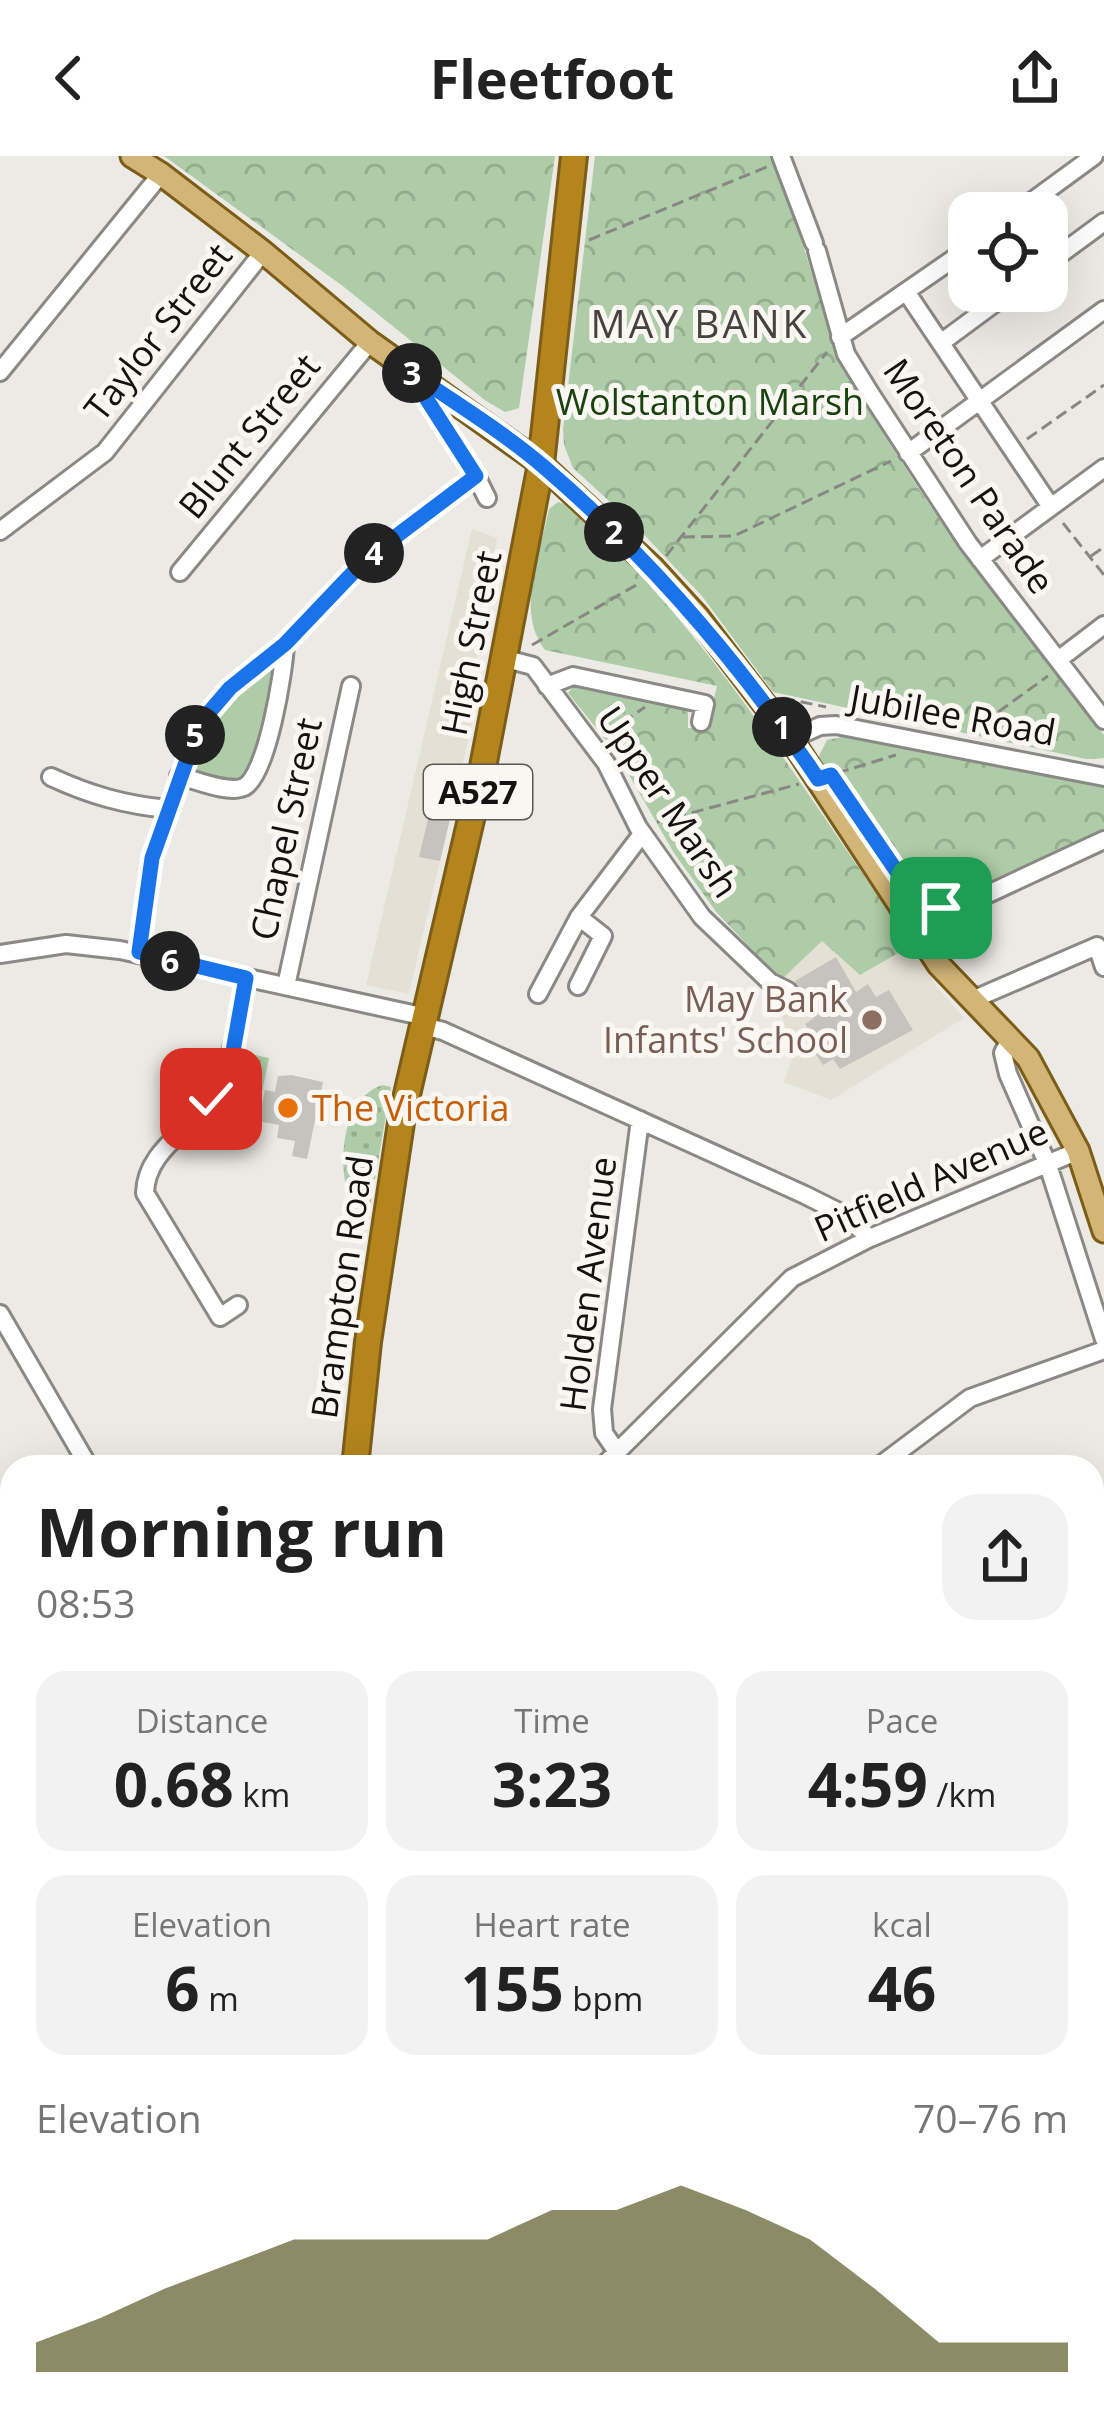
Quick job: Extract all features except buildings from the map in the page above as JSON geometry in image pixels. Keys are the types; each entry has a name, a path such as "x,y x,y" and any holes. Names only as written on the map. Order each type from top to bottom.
{"highway":[{"name":"A527","path":"541,464 574,156"},
{"name":"High Street","path":"402,1116 506,659 541,464"},
{"name":"Brampton Road","path":"356,1455 402,1116"}],"main road":[{"path":"132,156 263,252 370,342 541,464 654,569 697,616 791,739 938,965 1028,1058 1078,1150 1104,1231"}],"street":[{"path":"1045,192 1094,156"},
{"name":"Moreton Parade","path":"787,160 846,354 974,550 1056,665 1104,720"},
{"path":"0,372 161,174"},
{"path":"1068,249 1104,222"},
{"name":"Taylor Street","path":"0,531 105,452 263,252"},
{"path":"841,338 948,263"},
{"path":"907,292 1051,507"},
{"path":"908,453 1104,310"},
{"path":"942,342 983,312"},
{"name":"Blunt Street","path":"180,572 370,342"},
{"path":"408,370 487,498"},
{"path":"974,550 1051,507 1104,468"},
{"path":"139,952 152,858 200,723 230,688 285,644 366,559 476,476"},
{"path":"1056,665 1104,625"},
{"path":"179,776 236,789 248,785 259,771 284,669 285,644"},
{"name":"Upper Marsh","path":"506,659 533,666 606,763 640,830 702,917 770,982 788,991 794,1003"},
{"path":"547,686 573,676 705,704 700,722"},
{"name":"Chapel Street","path":"282,985 351,686"},
{"name":"Jubilee Road","path":"791,739 820,726 836,725 1104,777"},
{"path":"51,777 125,805 168,809"},
{"path":"538,994 579,917 640,830"},
{"path":"917,927 1104,840"},
{"path":"578,986 603,937 579,917"},
{"path":"0,954 66,944 139,952 425,1021 842,1214 870,1238"},
{"path":"972,1000 1097,946 1104,967"},
{"path":"238,1305 220,1317 145,1192 145,1176 211,1099 233,1051 246,978"},
{"path":"1010,1039 1003,1053 1008,1074 1048,1165 1104,1339"},
{"name":"Holden Avenue","path":"617,1452 604,1433 602,1409 640,1120"},
{"name":"Pitfield Avenue","path":"614,1455 792,1279 870,1238 1078,1150"},
{"path":"0,1314 81,1455"},
{"path":"894,1455 970,1398 1104,1350"}],"path":[{"path":"583,228 582,243 787,160"},
{"path":"506,659 642,582 841,338"},
{"path":"1014,449 1104,385"},
{"path":"683,537 734,536 908,453"},
{"path":"716,495 722,502"},
{"path":"1051,507 1104,575"},
{"path":"745,518 752,527"},
{"path":"1090,557 1104,547"},
{"path":"986,740 965,736 1056,665"},
{"path":"592,744 662,695"},
{"path":"772,696 836,709"},
{"path":"640,830 908,752 889,748"}],"shaded area":[{"path":"472,529 497,538 469,702 476,706 409,994 366,985"},
{"name":"May Bank Infants' School","path":"822,941 860,975 912,945 936,986 964,1018 831,1100 784,1082 795,1050 784,1033 775,998 781,980"}],"green space":[{"name":"Wolstanton Marsh","path":"164,156 555,156 519,408 505,412 486,401 344,287"},
{"name":"Wolstanton Marsh","path":"595,156 773,156 832,332 869,406 929,505 1104,735 1104,758 1086,759 773,692 702,596 573,468 563,429"},
{"name":"Wolstanton Marsh","path":"558,502 588,520 696,640 912,945 860,975 822,941 781,980 717,913 674,853 617,754 568,693 573,687 688,710 688,728 707,729 717,686 545,650 536,635 531,600 549,509"},
{"path":"285,644 248,785 179,776 199,723"},
{"path":"847,736 1104,788 1104,831 935,912 920,912 817,760 827,740"},
{"path":"246,1053 269,1058 251,1145 228,1140"},
{"path":"383,1085 391,1087 366,1210 349,1197 345,1183 346,1133 359,1103"}],"place":[{"name":"May Bank Infants' School","path":"872,1020"},
{"name":"The Victoria","path":"288,1108"}],"district":[{"name":"MAY BANK","path":"700,324"}],"route":[{"path":"211,1099 233,1051 246,978 139,952 152,858 200,723 230,688 285,644 366,559 476,476 408,370 541,464 654,569 697,616 818,779 831,775 921,907 941,908"}]}
